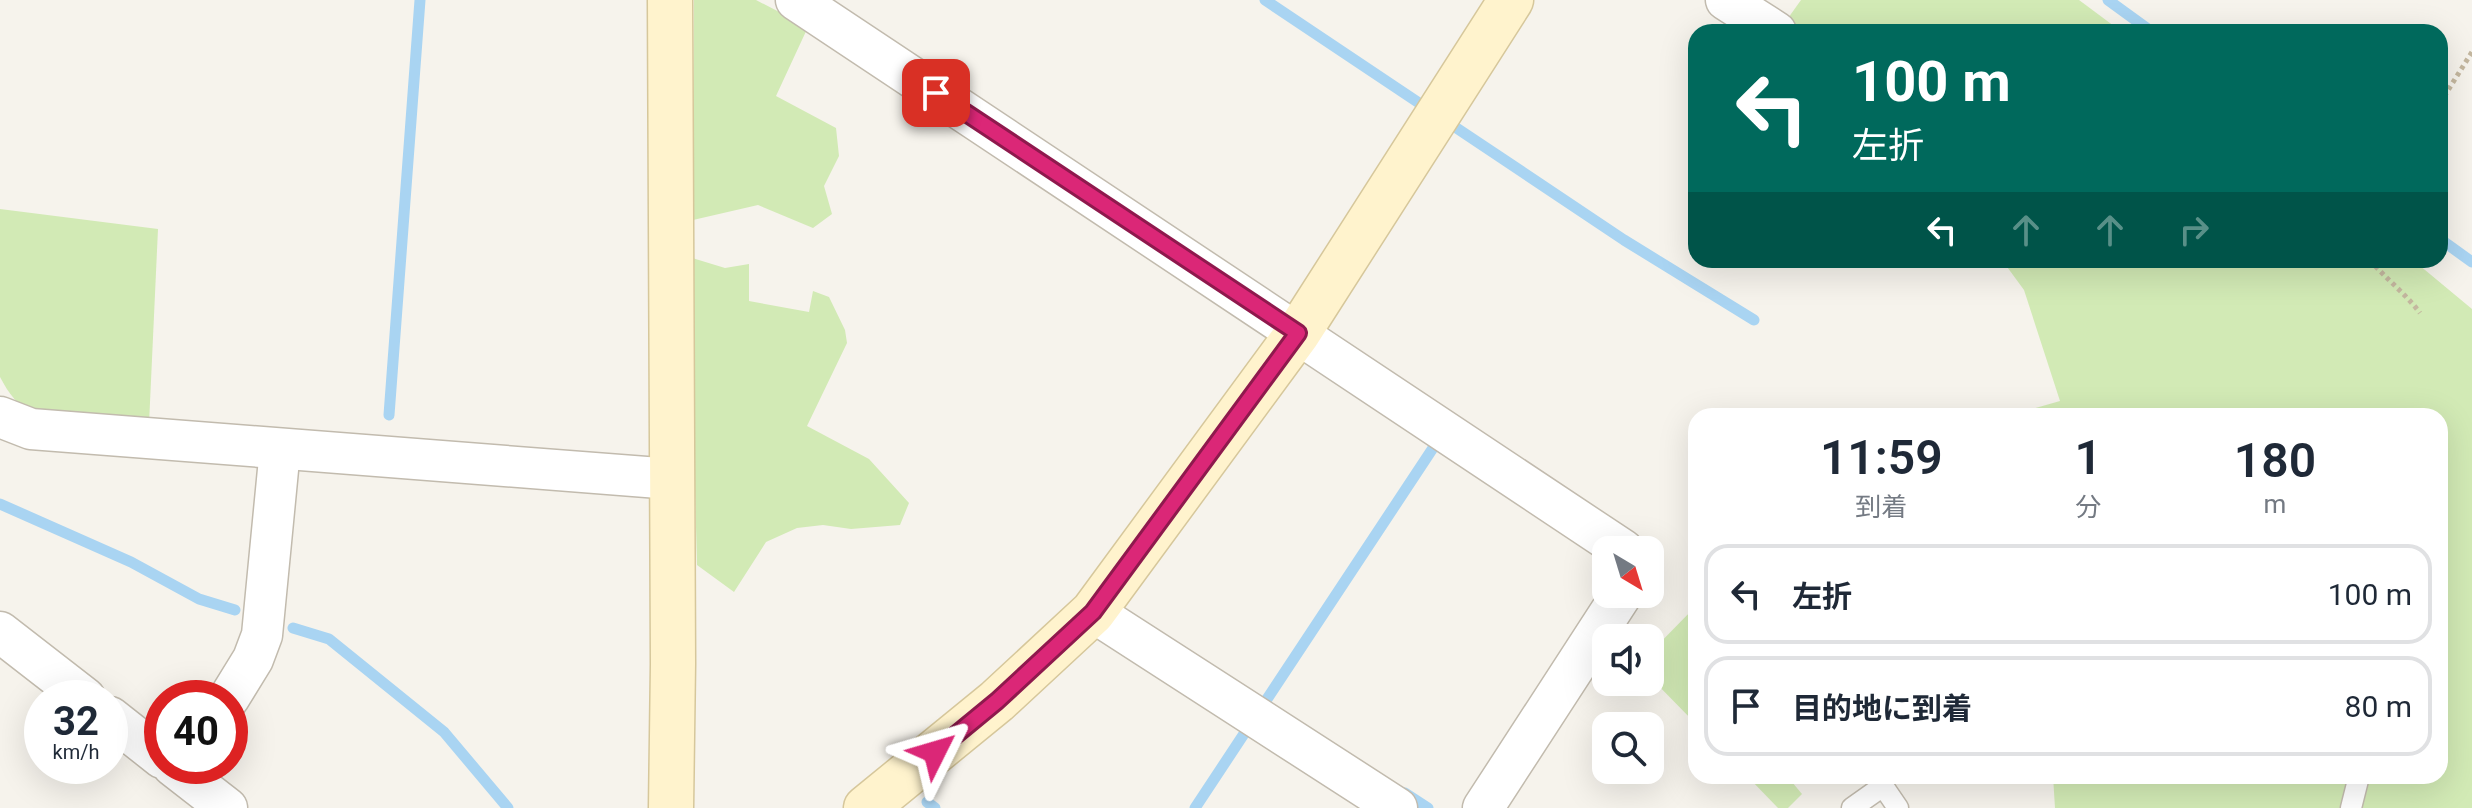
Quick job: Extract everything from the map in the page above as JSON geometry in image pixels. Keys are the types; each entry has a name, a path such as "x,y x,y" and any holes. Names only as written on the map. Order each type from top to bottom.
{"street":[{"path":"670,0 671,808"},
{"path":"796,0 1602,536"},
{"path":"866,808 997,701 1093,612 1298,333 1511,0"},
{"path":"1726,0 1764,24"},
{"path":"0,417 31,429 672,479"},
{"path":"240,680 253,659 262,635 280,449"},
{"path":"1483,808 1613,608"},
{"path":"1093,612 1397,808"},
{"path":"0,632 62,680"},
{"path":"128,732 144,745"}],"lane":[{"path":"2351,808 2357,784"},
{"path":"1852,808 1883,786 1898,808"}],"path":[{"path":"2448,90 2472,52"},
{"path":"2377,268 2390,284 2409,298 2420,313"}],"green space":[{"path":"694,0 756,0 808,27 776,96 836,128 839,156 824,186 832,214 813,228 758,205 693,220"},
{"path":"1801,0 2079,0 2111,24 1791,24 1786,21"},
{"path":"0,209 158,229 149,424 34,414 10,394 0,377"},
{"path":"689,257 725,268 749,264 749,301 809,312 813,291 829,297 845,330 847,343 807,426 869,459 909,503 900,525 851,529 823,525 797,528 766,542 734,592 697,565"},
{"path":"2008,268 2423,268 2472,309 2472,808 2055,808 2054,784 2448,784 2448,408 2035,408 2060,401 2024,290"},
{"path":"1688,614 1688,716 1664,691 1664,639"},
{"path":"1755,784 1794,784 1802,794 1788,808 1778,808"}],"waterway":[{"path":"389,415 420,0"},
{"path":"1265,0 1431,111"},
{"path":"2108,0 2141,24"},
{"path":"1446,121 1624,240 1754,320"},
{"path":"2448,245 2472,262"},
{"path":"1195,808 1435,445"},
{"path":"0,504 131,562 199,599 235,610"},
{"path":"293,628 329,639 444,732 508,808"},
{"path":"1405,793 1428,808"},
{"path":"927,802 935,808"}],"route":[{"path":"935,752 997,701 1093,612 1298,333 936,93"}]}
